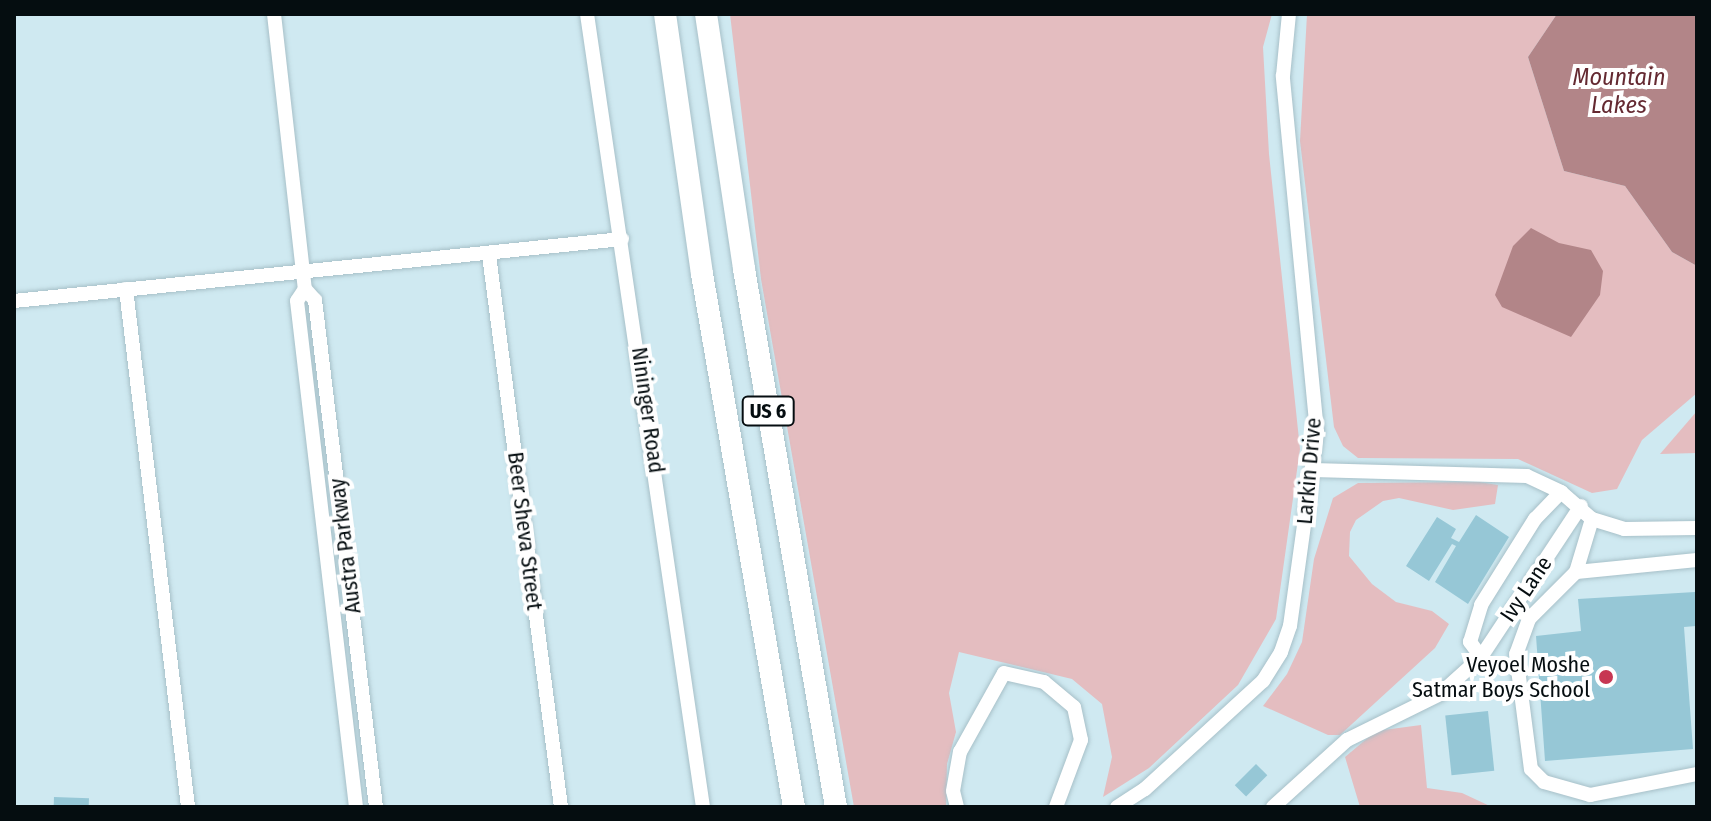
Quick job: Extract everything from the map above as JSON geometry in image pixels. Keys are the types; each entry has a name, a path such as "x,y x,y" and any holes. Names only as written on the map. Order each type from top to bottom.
{"highway":[{"name":"US 6","path":"665,14 702,274 794,807"},
{"name":"US 6","path":"706,14 746,282 836,807"}],"street":[{"name":"Austra Parkway","path":"274,14 305,289 315,300 376,807"},
{"name":"Nininger Road","path":"587,14 703,807"},
{"name":"Larkin Drive","path":"1117,807 1145,789 1263,681 1281,652 1317,432 1283,76 1289,14"},
{"path":"14,301 489,255 622,239"},
{"name":"Beer Sheva Street","path":"489,255 561,807"},
{"path":"126,289 188,807"},
{"name":"Austra Parkway","path":"305,289 297,301 356,807"},
{"path":"1313,470 1493,471 1527,476 1561,492 1581,506 1592,519 1624,529 1697,528"},
{"path":"1481,657 1470,642 1481,605 1535,519 1561,492"},
{"name":"Ivy Lane","path":"1273,807 1347,740 1440,694 1481,657 1581,506"},
{"path":"1592,519 1576,572 1529,619 1516,654 1531,769 1544,782 1590,795 1697,774"},
{"path":"1576,572 1697,560"},
{"path":"957,807 953,791 960,752 1004,673 1044,682 1074,707 1081,740 1056,807"}],"shaded area":[{"path":"730,14 1272,14 1263,47 1269,154 1300,449 1276,619 1238,685 1149,768 1103,797 1112,757 1102,704 1072,679 959,652 949,693 956,732 947,764 946,807 854,807 761,279"},
{"path":"1307,14 1557,14 1528,57 1564,171 1625,186 1672,252 1697,266 1697,393 1642,440 1617,489 1592,493 1518,459 1358,458 1343,446 1334,427 1300,141"},
{"path":"1697,411 1697,453 1660,454"},
{"path":"1479,482 1498,485 1495,504 1453,510 1399,498 1383,501 1356,520 1350,532 1349,556 1372,584 1396,602 1432,611 1449,624 1435,648 1340,735 1328,735 1263,706 1287,674 1302,642 1314,559 1333,498 1358,483"},
{"path":"1421,725 1427,788 1462,793 1492,807 1360,807 1345,757 1376,731"}],"water":[{"name":"Mountain Lakes","path":"1557,14 1697,14 1697,266 1672,252 1625,186 1564,171 1528,57"},
{"path":"1531,228 1559,243 1591,250 1603,271 1600,295 1571,337 1502,307 1495,295 1513,246"}],"building":[{"path":"1476,515 1509,537 1468,604 1435,582 1456,546 1452,544 1429,581 1406,566 1437,517 1456,529 1451,538 1459,542"},
{"path":"1695,592 1696,626 1684,627 1693,749 1545,761 1536,636 1581,631 1578,599"},
{"path":"1488,711 1494,771 1452,775 1445,715"},
{"path":"1256,764 1267,775 1246,797 1235,785"},
{"path":"54,797 89,798 89,807 54,807"}],"place":[{"name":"Veyoel Moshe Satmar Boys School","path":"1606,677"}]}
